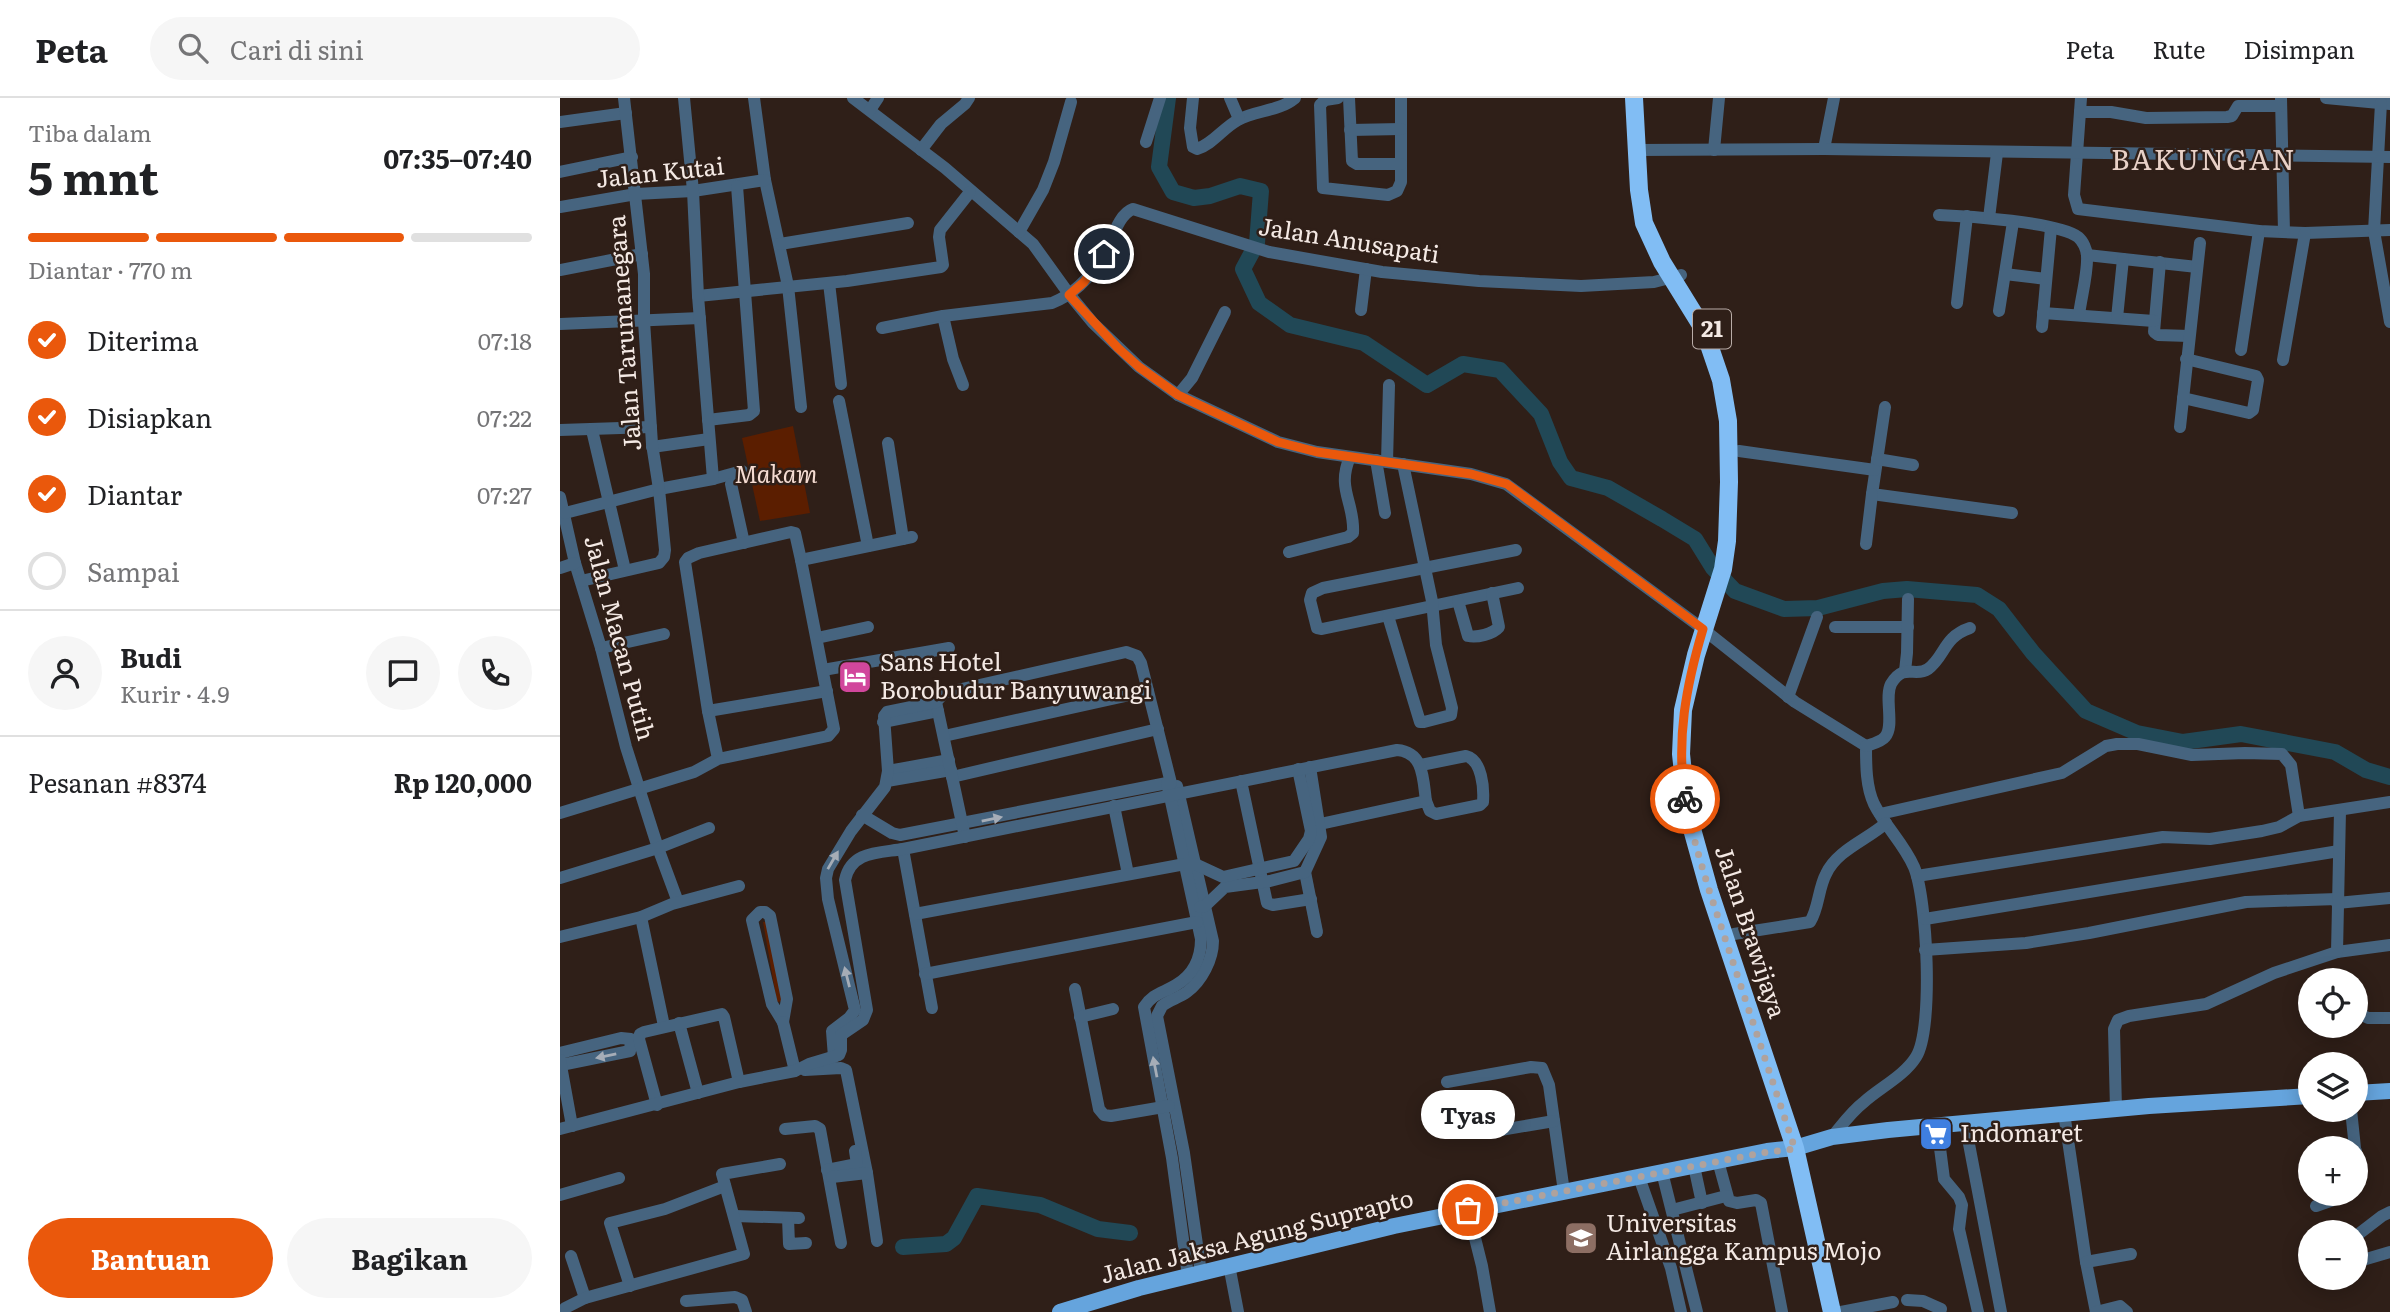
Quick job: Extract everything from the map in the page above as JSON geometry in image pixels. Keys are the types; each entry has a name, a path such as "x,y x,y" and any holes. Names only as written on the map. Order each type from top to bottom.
{"highway":[{"name":"Jalan Brawijaya","path":"1634,98 1654,223 1704,330 1720,380 1727,416 1729,499 1726,569"},
{"name":"Jalan Brawijaya","path":"1642,150 1644,98"},
{"name":"Jalan Brawijaya","path":"1677,277 1699,303 1723,357 1734,407 1739,451 1737,529 1707,632 1689,680 1683,710 1683,781 1696,846 1751,996 1800,1147 1801,1172 1832,1312"},
{"name":"Jalan Brawijaya","path":"1707,632 1692,717 1691,772 1706,844 1751,996"},
{"name":"21","path":"1800,1147 1842,1312"}],"main road":[{"path":"2368,1092 2390,1091"},
{"name":"Jalan Jaksa Agung Suprapto","path":"1060,1312 1139,1287 1468,1210 1800,1147 1832,1137 1965,1122 2298,1097"}],"street":[{"name":"Jalan Tarumanegara","path":"624,98 642,254 652,447 665,550 659,563 625,570"},
{"path":"684,98 713,479"},
{"path":"754,98 765,180 788,286 801,407"},
{"path":"853,98 921,150 1019,232 1042,256 1069,295 1118,348 1178,395 1278,442 1317,452 1471,474 1507,484 1707,632 1788,696 1866,746"},
{"path":"870,110 878,98"},
{"path":"921,150 941,124 969,98"},
{"path":"1146,142 1160,98"},
{"path":"1194,98 1190,128 1194,148 1204,146 1238,119 1271,104 1295,98"},
{"path":"1230,98 1238,119"},
{"path":"1338,98 1325,100 1320,105 1323,188 1345,192 1394,194 1401,182 1401,98"},
{"path":"1349,98 1353,162 1401,164"},
{"path":"1714,150 1719,98"},
{"path":"1824,149 1834,98"},
{"path":"2081,98 2074,200 2078,209 2259,231 2305,233 2390,230"},
{"path":"2326,98 2386,103 2374,231 2390,321"},
{"path":"1019,232 1047,180 1071,102"},
{"path":"2080,113 2111,112 2146,118 2227,117 2232,116 2238,106 2281,102 2284,232"},
{"path":"560,122 626,113"},
{"path":"1350,130 1401,129"},
{"path":"1642,150 1824,149 2383,157"},
{"path":"1989,218 1997,153"},
{"path":"560,172 632,157"},
{"name":"Jalan Kutai","path":"560,207 636,194 693,191 765,180"},
{"path":"708,420 749,415 754,411 737,186"},
{"path":"698,296 829,283 941,267 940,230 970,192"},
{"name":"Jalan Anusapati","path":"1069,295 1098,264 1125,214 1130,210 1141,210 1269,253 1366,269 1479,281 1581,286 1654,282 1677,277"},
{"path":"1939,215 1989,218 2051,228 2070,232 2079,238 2087,255 2079,315"},
{"path":"1957,303 1967,216"},
{"path":"1999,310 2013,222"},
{"path":"780,244 908,223"},
{"path":"2042,327 2051,228"},
{"path":"2241,350 2259,231"},
{"path":"2283,360 2305,233"},
{"path":"2180,427 2200,243"},
{"path":"560,270 642,254"},
{"path":"2087,255 2197,267"},
{"path":"2117,318 2123,259"},
{"path":"2160,262 2153,330 2155,334 2189,336"},
{"path":"1361,310 1366,269"},
{"path":"2005,274 2046,279"},
{"path":"829,283 841,384"},
{"path":"882,328 943,316 1052,303 1069,295"},
{"path":"1178,395 1192,378 1225,312"},
{"path":"2043,313 2154,321"},
{"path":"943,316 953,359 963,384"},
{"path":"560,324 700,318"},
{"path":"2183,398 2249,413 2253,410 2258,380 2256,376 2186,359"},
{"path":"1385,513 1382,461 1389,385"},
{"path":"839,401 868,546"},
{"path":"1866,544 1885,407"},
{"path":"560,430 651,427"},
{"path":"581,581 625,570 592,430"},
{"path":"652,447 709,439"},
{"path":"801,560 908,538 888,443"},
{"path":"1739,451 1913,465"},
{"path":"1289,552 1348,537 1353,533 1343,481 1350,457"},
{"path":"1388,616 1420,722 1451,715 1436,645 1426,569 1404,464"},
{"path":"565,513 742,471"},
{"path":"731,484 744,543"},
{"path":"1872,494 2012,513"},
{"name":"Jalan Macan Putih","path":"560,497 575,563 639,789 658,848 682,901"},
{"path":"560,813 694,772 718,759 828,736 834,729 797,540 791,532 692,555 685,562 718,759"},
{"path":"1516,550 1323,588 1314,591 1311,596 1319,629 1518,587"},
{"path":"560,568 575,563"},
{"path":"1458,601 1468,636 1479,636 1499,627 1492,593"},
{"path":"1866,746 1883,739 1888,733 1888,692 1894,681 1905,671 1908,653 1908,599"},
{"path":"1788,696 1817,617"},
{"path":"1835,627 1908,627"},
{"path":"817,638 868,628"},
{"path":"1905,671 1923,671 1929,668 1951,640 1970,628"},
{"path":"601,648 664,634"},
{"path":"822,670 949,648"},
{"path":"964,831 937,707 944,693 1126,652 1137,656 1158,729 1200,907 1213,941 1208,964 1194,985 1162,1006 1157,1016 1195,1275"},
{"path":"708,711 827,691"},
{"path":"944,736 1148,691"},
{"path":"877,1241 861,1170 846,1070 836,1062 832,1031 855,1010 828,899 828,869 862,816 885,787 888,776 883,722 937,707"},
{"path":"888,776 950,769 1158,729"},
{"path":"1734,934 1810,922 1821,884 1830,867 1870,837 1883,818 2062,773 2106,746 2127,743 2192,755 2245,752 2282,754 2291,765 2299,816"},
{"path":"1832,1137 1863,1102 1907,1068 1922,1046 1926,1019 1925,919 1917,876 1913,864 1883,818 1869,789 1866,746"},
{"path":"560,1059 566,1128 739,1082 798,1070 810,1071 836,1062 841,1053 841,1035 863,1020 867,1010 845,880 847,871 855,861 866,855 903,849 964,831 1172,789 1241,781 1397,750 1409,753 1421,765 1430,811 1436,814 1480,805 1484,798 1478,764 1473,758 1466,756 1421,765"},
{"path":"1304,768 1321,837 1305,872 1317,932"},
{"path":"1241,781 1268,905 1311,899"},
{"path":"862,816 892,834 964,831 1114,806 1172,789"},
{"path":"1316,825 1426,801"},
{"path":"1917,876 2163,837 2210,839 2262,831 2279,827 2299,816 2390,802"},
{"path":"1114,806 1128,874"},
{"path":"2337,952 2340,811"},
{"path":"1261,876 1294,861 1316,825"},
{"path":"560,878 658,848 709,828"},
{"path":"903,849 932,1008"},
{"path":"1925,919 2339,851"},
{"path":"915,914 1190,864 1224,882"},
{"path":"1169,1106 1144,1007 1153,996 1175,986 1190,974 1201,949 1197,922 1200,907 1224,882 1305,872"},
{"path":"560,937 641,917 682,901 740,886"},
{"path":"1925,950 2026,943 2246,902 2390,898"},
{"path":"831,911 848,908"},
{"path":"783,1022 787,999 770,916 760,912 752,920 772,1004 783,1022 798,1070"},
{"path":"641,917 664,1027"},
{"path":"925,974 1197,922"},
{"path":"2116,1109 2114,1029 2117,1021 2129,1016 2206,1004 2274,973 2337,952 2390,945"},
{"path":"1075,989 1099,1109 1104,1115 1111,1116 1169,1106"},
{"path":"1080,1017 1113,1009"},
{"path":"657,1105 639,1036 644,1032 722,1014 739,1082"},
{"path":"2368,1018 2390,1018"},
{"path":"679,1023 698,1093"},
{"path":"621,1038 631,1039 630,1051 560,1059 621,1038"},
{"path":"1447,1082 1537,1067 1545,1073 1549,1084 1564,1192"},
{"path":"2064,1114 2096,1312 2120,1306 2127,1312"},
{"path":"1489,1132 1554,1121"},
{"path":"1965,1122 2001,1312"},
{"path":"1937,1125 1944,1179 1962,1205 1959,1229 1978,1312"},
{"path":"785,1129 815,1126 820,1129 841,1243"},
{"path":"1718,1161 1726,1196 1732,1203 1756,1200 1760,1203 1782,1312"},
{"path":"562,1312 585,1298 744,1254 723,1174 780,1164"},
{"path":"1694,1166 1702,1203"},
{"path":"828,1173 861,1170"},
{"path":"1662,1172 1697,1312"},
{"path":"1639,1177 1671,1268 1681,1312"},
{"path":"560,1195 620,1178"},
{"path":"630,1286 610,1230 610,1223 666,1209 725,1186"},
{"path":"1672,1210 1726,1196"},
{"path":"1468,1210 1490,1312"},
{"path":"2368,1227 2390,1212"},
{"path":"735,1216 793,1218 789,1244 806,1243"},
{"path":"2368,1258 2390,1252"},
{"path":"2086,1262 2131,1254"},
{"path":"572,1256 585,1298"},
{"path":"1229,1265 1238,1312"},
{"path":"686,1301 735,1297 742,1300 746,1312"},
{"path":"1907,1300 1923,1301 1941,1309"},
{"path":"1842,1312 1893,1302"}],"green space":[{"name":"Makam","path":"793,426 810,513 760,521 742,438"},
{"path":"770,921 784,1001 777,1002 763,922"}],"waterway":[{"path":"1168,98 1159,167 1173,192 1194,198 1210,196 1240,186 1261,191 1257,243 1243,269 1259,303 1290,325 1364,343 1427,385 1463,364 1500,370 1541,414 1560,462 1571,478 1608,488 1695,539 1713,568 1735,591 1784,609 1818,608 1883,591 1907,589 1977,595 1999,609 2033,653 2086,711 2137,733 2183,742 2241,734 2335,752 2366,770 2390,777"},
{"path":"903,1247 946,1244 954,1238 977,1196 1040,1205 1098,1229 1130,1233"}],"way so far":[{"path":"1468,1210 1767,1152 1795,1149 1709,890 1685,799"}],"place":[{"name":"Sans Hotel Borobudur Banyuwangi","path":"855,677"},
{"name":"Indomaret","path":"1936,1134"},
{"name":"Tyas","path":"1468,1210"},
{"name":"Universitas Airlangga Kampus Mojo","path":"1581,1238"}],"district":[{"name":"BAKUNGAN","path":"2204,160"}],"route":[{"path":"1104,254 1084,282 1069,295 1118,348 1178,395 1278,442 1317,452 1471,474 1507,484 1703,629 1683,710 1681,754 1685,799"}]}
